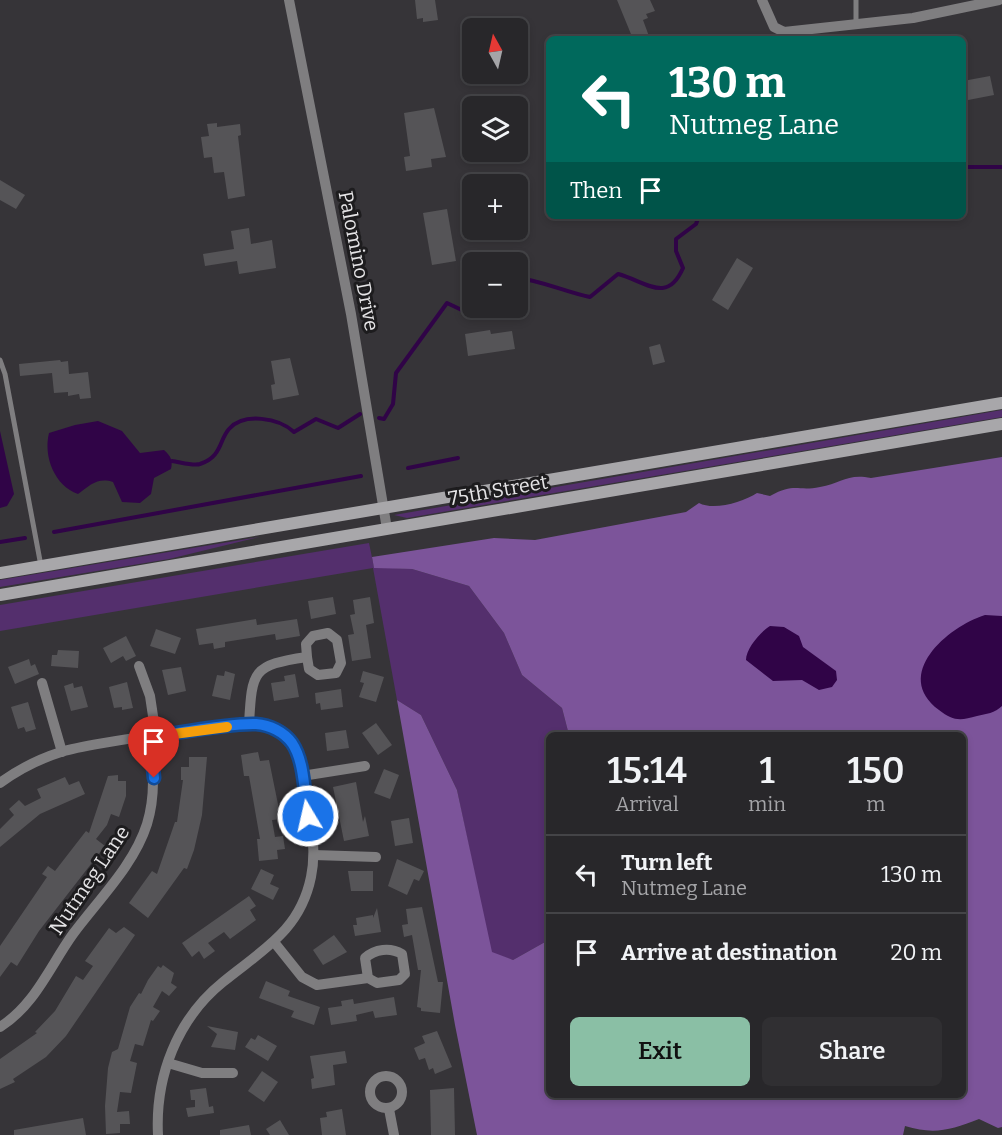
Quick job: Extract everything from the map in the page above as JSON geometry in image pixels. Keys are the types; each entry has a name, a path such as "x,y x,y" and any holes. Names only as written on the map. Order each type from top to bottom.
{"main road":[{"name":"75th Street","path":"0,594 385,518 1002,403"},
{"name":"75th Street","path":"0,573 385,518 1002,424"}],"street":[{"name":"Palomino Drive","path":"289,0 351,314 385,518"},
{"path":"762,0 774,27 784,32 802,32 913,18 999,0"},
{"path":"249,724 252,684 261,670 274,663 307,657"},
{"name":"Nutmeg Lane","path":"0,1027 29,1001 72,937 129,861 141,840 151,809 154,789 150,696 139,666"},
{"path":"42,683 62,752"},
{"path":"0,783 30,765 62,752 249,724 271,727 285,736 298,756 314,855 303,902 286,931 203,1001 180,1033 160,1092 158,1135"},
{"path":"302,776 365,766"},
{"path":"314,855 376,857"},
{"path":"274,942 302,977 311,983 324,985 368,978"},
{"path":"168,1063 202,1073 233,1073"},
{"path":"389,1109 394,1135"}],"lane":[{"path":"856,0 856,25"},
{"path":"0,360 5,374 41,566"}],"shaded area":[{"path":"1002,410 1002,417 407,518 394,515"},
{"path":"98,421 122,431 140,453 164,450 170,457 171,469 154,478 151,494 140,503 122,502 113,482 103,480 94,483 78,494 57,478 49,461 49,433"},
{"path":"0,431 14,494 7,506 0,508"},
{"path":"1002,457 1002,1127 998,1128 979,1119 960,1126 934,1131 905,1126 903,1135 477,1135 397,700 421,715 457,790 492,952 513,960 546,940 546,1098 966,1098 966,732 568,732 562,708 522,675 504,633 469,586 412,569 374,568 372,557 494,538 535,540 686,512 699,503 720,506 757,493 770,496 791,488 820,487 856,477 871,478"},
{"path":"259,537 169,559 0,587 0,580"},
{"path":"369,543 374,567 412,569 469,586 504,633 522,675 562,708 568,732 546,732 545,942 513,960 491,953 457,790 421,715 397,700 373,568 0,631 0,605"},
{"path":"985,615 1002,616 1002,706 987,714 966,719 953,718 939,710 926,696 921,682 923,668 930,654 941,641 970,621"},
{"path":"770,626 784,627 799,636 803,647 836,671 837,680 832,687 819,690 802,680 773,681 746,660 754,641"}],"building":[{"path":"415,0 435,0 438,20 423,22 423,18 417,19"},
{"path":"617,0 650,0 655,11 646,14 648,18 643,20 649,36 632,36"},
{"path":"990,76 994,95 966,100 966,80"},
{"path":"434,108 446,157 431,159 432,167 406,171 404,157 410,156 404,113"},
{"path":"217,123 217,127 240,124 241,135 238,136 245,196 228,199 224,172 214,173 212,157 204,158 201,137 209,136 207,124"},
{"path":"0,180 25,195 16,209 0,200"},
{"path":"447,209 456,261 432,265 423,213"},
{"path":"249,228 251,244 272,240 276,268 239,274 237,261 205,266 203,254 234,249 231,231"},
{"path":"737,258 753,268 728,310 712,300"},
{"path":"490,330 491,334 512,331 515,349 468,356 465,334"},
{"path":"660,344 665,362 653,365 649,347"},
{"path":"290,358 299,395 273,400 271,385 275,384 271,361"},
{"path":"60,360 61,362 68,361 69,374 88,372 91,398 80,399 79,394 68,396 68,392 54,393 52,373 20,376 19,364"},
{"path":"333,597 336,614 311,619 308,601"},
{"path":"370,597 374,623 366,625 371,658 352,661 348,635 354,634 350,615 355,614 353,600"},
{"path":"256,619 257,625 297,619 300,636 276,640 275,634 225,642 225,647 214,649 213,643 199,645 196,629"},
{"path":"156,629 181,638 175,654 150,646"},
{"path":"126,636 136,656 126,661 123,656 111,663 103,648"},
{"path":"58,650 79,651 78,668 51,666 52,655 57,655"},
{"path":"29,659 31,666 35,664 39,674 15,684 8,667"},
{"path":"181,667 186,691 168,695 162,670"},
{"path":"225,671 235,674 230,700 212,696 217,675 224,676"},
{"path":"363,671 384,677 376,702 359,697 364,683 360,682"},
{"path":"295,674 299,697 274,701 271,683 285,681 284,676"},
{"path":"127,682 133,708 122,710 122,707 114,708 109,687"},
{"path":"73,683 74,688 82,686 88,707 71,711 64,686"},
{"path":"341,689 343,707 321,710 320,703 316,704 315,693"},
{"path":"28,702 36,729 26,732 24,727 18,729 11,707"},
{"path":"376,723 392,745 378,755 362,733"},
{"path":"346,730 349,748 327,751 325,733"},
{"path":"258,752 260,761 269,760 281,819 272,820 275,837 283,836 285,849 277,850 278,859 259,861 257,839 260,839 249,776 244,776 241,755"},
{"path":"189,757 207,757 202,815 194,850 187,869 184,868 148,918 129,903 152,871 157,874 175,822 177,822 183,780 181,780 181,767 189,767"},
{"path":"384,769 399,775 390,799 374,793"},
{"path":"118,775 118,781 126,781 126,796 119,817 111,814 107,825 96,839 105,846 39,931 17,966 11,962 0,977 0,946 47,877 42,874 48,866 55,871 86,831 89,833 108,776"},
{"path":"65,777 69,785 79,781 85,794 40,814 0,847 0,829 14,815 9,809 19,800 25,806 41,798 37,789"},
{"path":"356,782 363,822 365,816 369,836 344,841 333,787"},
{"path":"409,818 413,843 395,846 391,821"},
{"path":"397,859 424,871 419,881 414,879 407,895 388,886"},
{"path":"261,869 274,875 270,884 279,888 273,900 251,889"},
{"path":"348,871 373,871 373,891 351,891"},
{"path":"249,896 256,906 250,910 256,920 230,939 224,932 208,943 215,951 204,959 199,951 192,957 182,943"},
{"path":"422,907 438,982 443,982 440,1013 421,1011 421,1008 417,1007 421,970 418,970 412,935 404,937 402,925 408,924 406,909"},
{"path":"377,908 381,932 355,936 353,925 357,925 356,918 373,915 373,918"},
{"path":"124,927 135,935 66,1036 46,1057 13,1079 15,1082 0,1089 0,1059 37,1033 35,1032 55,1011 76,976 83,980 93,966 85,961 109,928 116,933"},
{"path":"334,935 347,952 323,965 313,950"},
{"path":"163,965 174,973 171,983 177,987 169,996 162,991 153,1007 160,1011 153,1021 151,1020 143,1046 135,1044 130,1061 137,1063 131,1093 120,1092 117,1112 129,1111 130,1124 120,1124 120,1133 106,1134 105,1106 108,1068 112,1052 118,1049 130,1007 158,966 161,968"},
{"path":"266,981 290,991 288,996 320,1007 314,1025 291,1017 294,1011 259,998"},
{"path":"394,997 397,1015 375,1018 373,1011 356,1015 357,1021 331,1025 328,1008 342,1006 341,1001 353,999 354,1004"},
{"path":"207,1026 238,1032 235,1050 211,1047 217,1034"},
{"path":"437,1031 452,1067 435,1074 433,1068 429,1070 425,1058 419,1060 414,1048 425,1043 422,1036"},
{"path":"258,1035 277,1046 268,1061 245,1047 251,1038 255,1040"},
{"path":"345,1051 347,1063 333,1065 335,1085 312,1089 311,1079 314,1078 310,1056"},
{"path":"262,1071 278,1082 264,1102 248,1091"},
{"path":"206,1088 209,1107 213,1106 214,1113 188,1117 186,1108 195,1107 195,1100 191,1100 190,1090"},
{"path":"454,1088 455,1135 431,1135 430,1090"},
{"path":"342,1109 346,1135 322,1135 320,1118 327,1117 326,1112"},
{"path":"83,1118 86,1135 14,1135 14,1130"},
{"path":"280,1120 289,1135 270,1135 266,1129"},
{"path":"249,1125 251,1135 220,1135 220,1130"}],"waterway":[{"path":"966,167 1002,167"},
{"path":"528,280 590,297 618,274 655,288 670,286 683,268 676,251 676,239 696,224 698,219"},
{"path":"379,418 384,419 393,404 396,373 447,303 462,310"},
{"path":"172,461 194,465 207,461 216,453 229,429 243,420 271,420 294,432 316,419 338,428 360,414"},
{"path":"408,468 458,458"},
{"path":"54,532 361,476"},
{"path":"0,542 25,538"}],"slow traffic":[{"path":"174,734 227,727"}],"route":[{"path":"154,778 150,737 249,724 271,727 293,744 298,756 308,816"}]}
